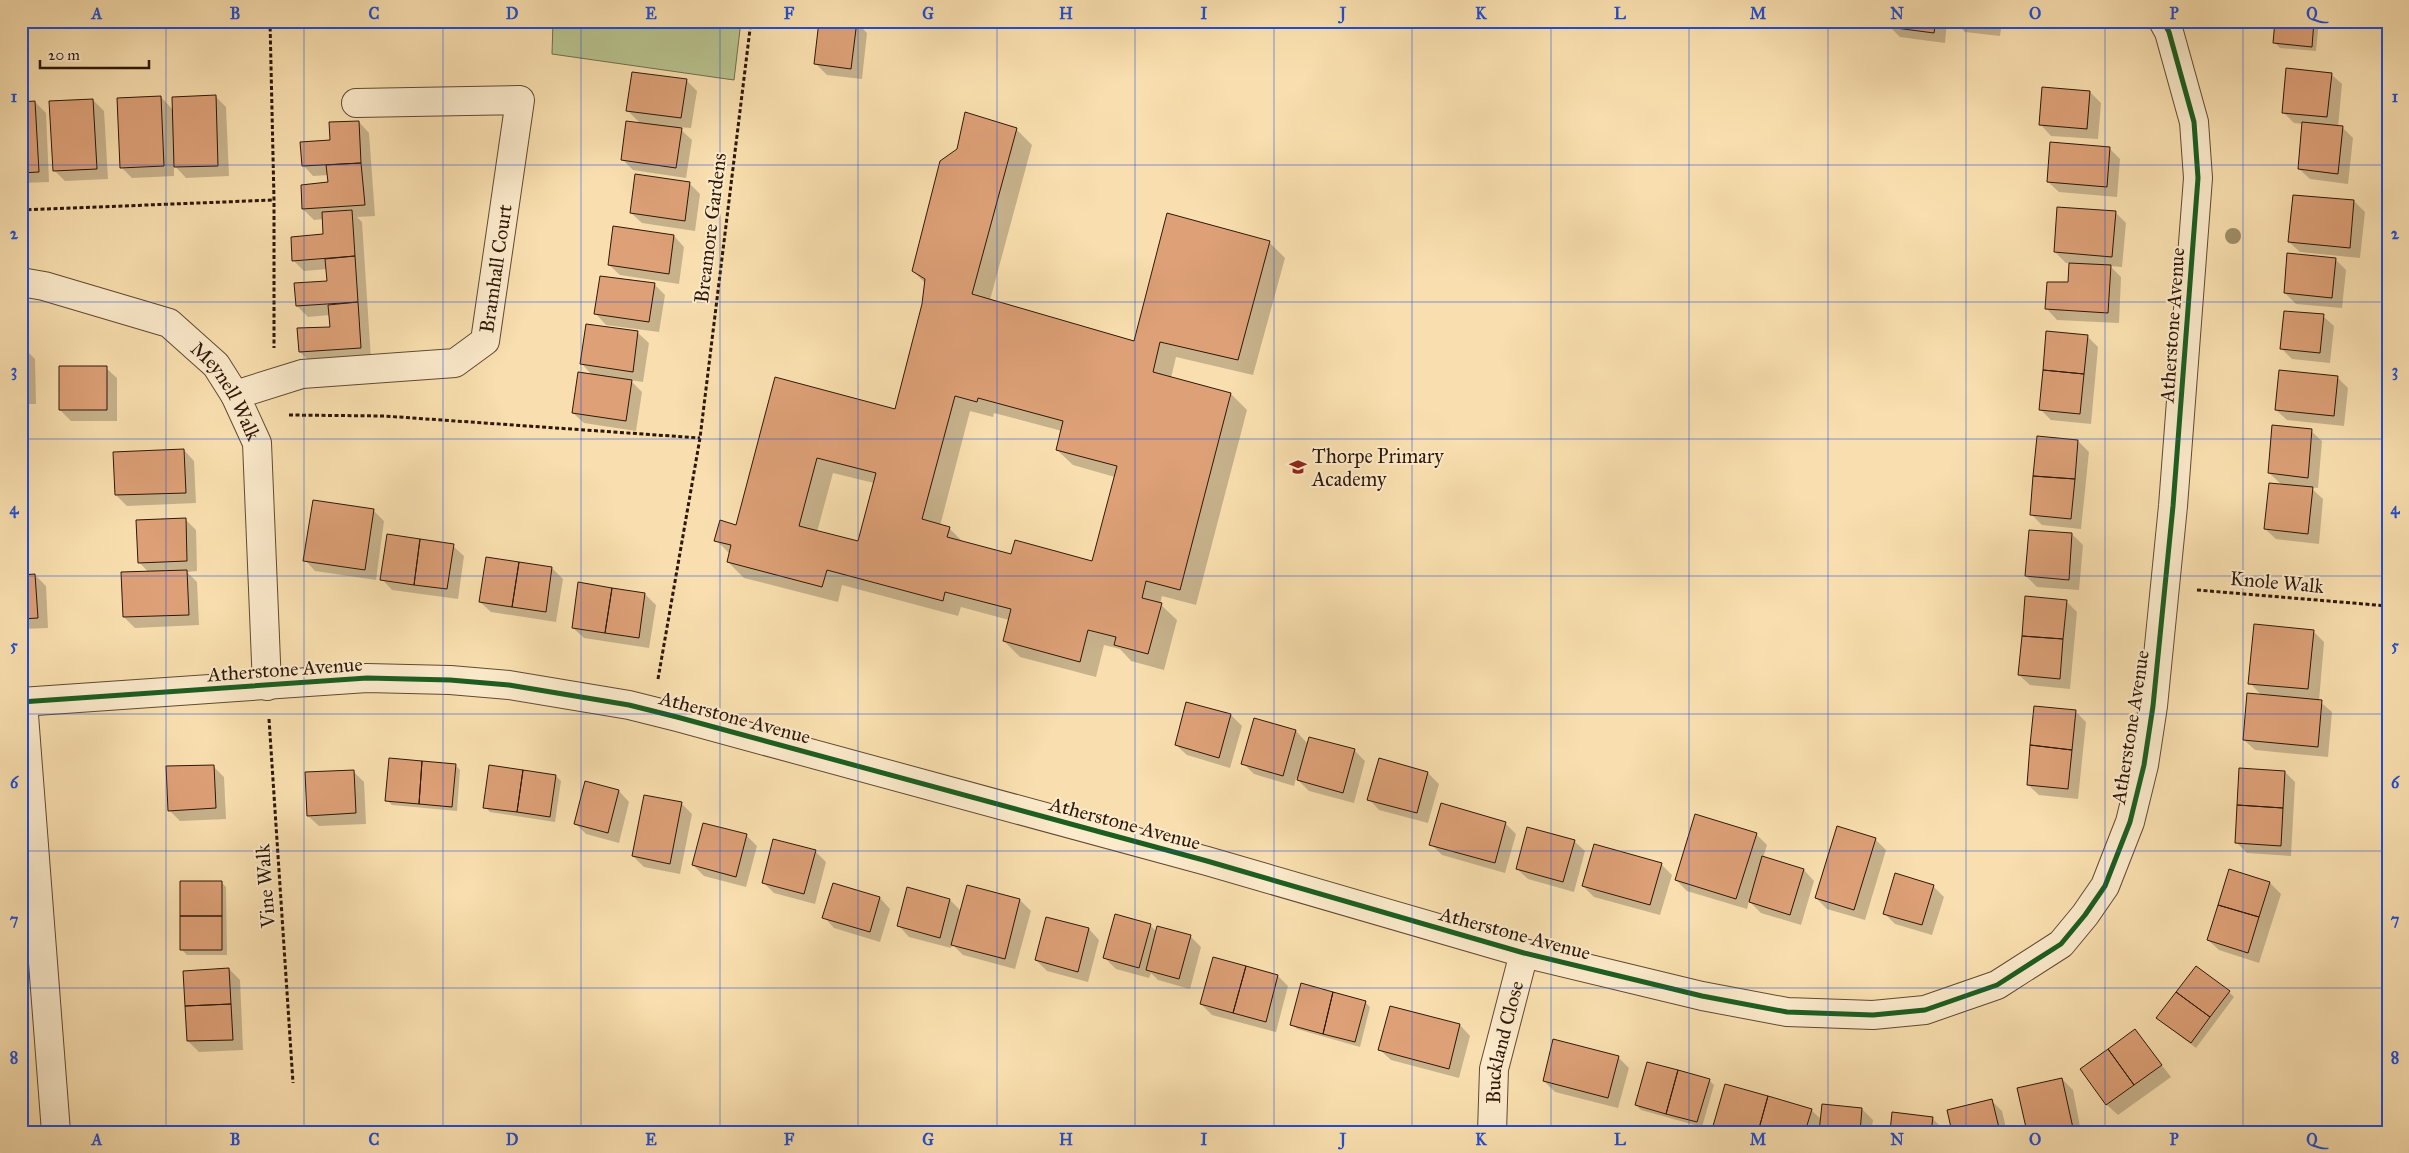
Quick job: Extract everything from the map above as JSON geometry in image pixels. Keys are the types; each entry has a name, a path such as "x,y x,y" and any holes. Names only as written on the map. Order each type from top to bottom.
{"street":[{"name":"Atherstone Avenue","path":"22,702 367,678 450,680 509,684 629,704 1207,861 1524,953 1702,996 1787,1012 1873,1015 1925,1010 1997,985 2060,944 2085,915 2105,886 2130,822 2144,765 2153,706 2173,506 2198,178 2194,122 2169,32 2163,21"},
{"name":"Bramhall Court","path":"235,395 302,374 455,363 485,341 520,100 356,103"},
{"name":"Meynell Walk","path":"21,282 44,286 169,323 216,365 235,395 257,443 267,686"},
{"path":"22,702 56,1132"},
{"name":"Buckland Close","path":"1492,1132 1494,1069 1524,953"}],"path":[{"path":"270,21 274,200 274,382"},
{"path":"21,210 274,200"},
{"path":"280,415 393,416 700,438"}],"green space":[{"path":"553,21 741,21 734,80 552,54"}],"building":[{"path":"819,21 857,21 851,69 814,64"},
{"path":"1888,21 1936,21 1934,33 1888,27"},
{"path":"1953,21 1990,21 1989,26"},
{"path":"2275,21 2314,21 2312,47 2273,43"},
{"path":"2286,68 2332,73 2327,117 2282,113"},
{"path":"632,72 687,79 681,118 626,111"},
{"path":"2042,87 2090,91 2087,129 2039,125"},
{"path":"216,95 218,166 174,167 172,97"},
{"path":"161,96 164,166 120,168 117,98"},
{"path":"93,99 97,169 53,171 49,101"},
{"path":"35,101 39,172 21,173 21,102"},
{"path":"965,112 1017,128 972,294 1134,341 1167,213 1270,241 1238,360 1160,342 1153,372 1231,393 1180,590 1146,581 1142,598 1162,603 1148,654 1114,645 1116,637 1088,630 1080,662 1003,641 1011,609 945,592 943,601 827,570 822,587 727,562 731,545 714,541 720,520 736,525 775,377 895,409 922,304 925,279 912,271 940,161 957,149","holes":["955,396 977,402 978,398 1063,421 1056,450 1117,466 1092,561 1015,540 1011,554 947,537 950,527 922,519","817,458 876,473 858,541 799,526"]},
{"path":"359,121 361,163 302,166 300,142 330,140 329,122"},
{"path":"626,121 682,128 676,168 621,160"},
{"path":"2302,122 2343,126 2338,174 2298,169"},
{"path":"2050,142 2110,147 2107,187 2047,182"},
{"path":"361,163 365,205 302,209 301,185 328,182 326,165"},
{"path":"635,174 690,182 685,221 630,213"},
{"path":"2293,195 2354,200 2350,248 2288,242"},
{"path":"2057,207 2116,211 2112,257 2054,252"},
{"path":"352,210 355,256 292,261 291,237 323,234 322,212"},
{"path":"613,226 674,235 669,274 608,265"},
{"path":"2287,253 2336,258 2332,298 2284,293"},
{"path":"355,256 358,302 296,306 294,283 327,281 325,259"},
{"path":"2069,263 2111,265 2108,313 2045,309 2047,282 2068,282"},
{"path":"600,276 655,283 649,322 594,314"},
{"path":"358,302 361,348 299,352 297,328 330,327 328,305"},
{"path":"2284,311 2324,314 2320,353 2280,349"},
{"path":"586,324 638,331 633,372 580,364"},
{"path":"2046,331 2088,335 2084,374 2043,370"},
{"path":"21,347 24,347 26,394 21,394"},
{"path":"59,366 107,366 107,410 59,410"},
{"path":"2043,370 2084,374 2080,414 2039,410"},
{"path":"2279,370 2338,376 2334,416 2275,410"},
{"path":"578,372 632,380 626,421 572,413"},
{"path":"2272,425 2312,429 2308,478 2268,473"},
{"path":"2037,436 2078,440 2075,479 2033,476"},
{"path":"184,449 186,493 115,495 113,452"},
{"path":"2033,476 2075,479 2071,519 2030,515"},
{"path":"2269,483 2313,487 2308,534 2264,529"},
{"path":"313,500 374,509 365,570 303,561"},
{"path":"186,518 187,561 138,563 136,520"},
{"path":"2029,530 2072,533 2069,580 2025,576"},
{"path":"387,534 420,539 414,585 380,580"},
{"path":"420,539 454,544 447,589 414,585"},
{"path":"486,557 519,562 512,607 479,602"},
{"path":"519,562 552,567 546,612 512,607"},
{"path":"187,570 189,615 123,617 121,572"},
{"path":"35,574 38,618 21,619 21,575"},
{"path":"578,582 612,588 605,633 572,628"},
{"path":"612,588 645,593 639,638 605,633"},
{"path":"2025,596 2067,600 2063,639 2022,636"},
{"path":"2254,624 2314,630 2308,689 2248,684"},
{"path":"2022,636 2063,639 2060,679 2018,675"},
{"path":"2247,693 2322,700 2318,747 2243,740"},
{"path":"1186,702 1231,714 1219,758 1175,745"},
{"path":"2034,706 2076,710 2072,750 2030,745"},
{"path":"1254,718 1296,730 1283,776 1241,764"},
{"path":"1309,737 1355,749 1343,793 1297,780"},
{"path":"2030,745 2072,750 2068,789 2027,785"},
{"path":"389,758 422,761 419,804 385,801"},
{"path":"1379,758 1428,772 1417,813 1367,800"},
{"path":"422,761 456,764 452,807 419,804"},
{"path":"214,765 216,808 168,811 166,766"},
{"path":"489,765 523,770 517,812 483,808"},
{"path":"2239,768 2285,771 2283,808 2237,805"},
{"path":"354,770 356,813 307,816 305,772"},
{"path":"523,770 556,775 550,817 517,812"},
{"path":"585,781 619,790 608,833 574,824"},
{"path":"644,795 682,802 670,864 632,856"},
{"path":"1441,803 1506,822 1495,863 1429,845"},
{"path":"2237,805 2283,808 2281,846 2235,843"},
{"path":"1695,814 1757,833 1736,899 1675,880"},
{"path":"703,823 747,834 736,877 692,865"},
{"path":"1837,826 1876,838 1854,910 1815,898"},
{"path":"1527,827 1575,840 1563,882 1516,869"},
{"path":"773,839 816,850 804,894 762,883"},
{"path":"1594,844 1662,863 1650,905 1582,886"},
{"path":"1762,856 1804,869 1790,915 1749,902"},
{"path":"2229,869 2270,882 2259,917 2218,905"},
{"path":"1895,873 1934,885 1922,925 1883,914"},
{"path":"180,881 222,881 222,916 180,916"},
{"path":"833,883 880,897 870,932 822,918"},
{"path":"967,885 1020,899 1005,959 951,945"},
{"path":"907,887 950,899 940,938 897,926"},
{"path":"2218,905 2259,917 2248,953 2207,940"},
{"path":"1115,914 1151,924 1139,968 1103,958"},
{"path":"180,916 222,916 222,950 180,950"},
{"path":"1046,917 1089,928 1078,972 1035,960"},
{"path":"1157,926 1191,935 1179,979 1146,970"},
{"path":"1213,957 1246,966 1233,1013 1200,1004"},
{"path":"1246,966 1278,975 1266,1022 1233,1013"},
{"path":"2196,966 2230,991 2210,1017 2176,992"},
{"path":"229,968 231,1004 185,1006 183,971"},
{"path":"1301,983 1333,992 1323,1034 1290,1025"},
{"path":"1333,992 1366,1001 1355,1042 1323,1034"},
{"path":"2176,992 2210,1017 2191,1043 2156,1018"},
{"path":"231,1004 233,1040 187,1041 185,1006"},
{"path":"1390,1006 1460,1024 1449,1069 1378,1050"},
{"path":"2135,1029 2162,1065 2134,1085 2108,1049"},
{"path":"1553,1039 1619,1056 1608,1098 1543,1081"},
{"path":"2108,1049 2134,1085 2106,1105 2080,1069"},
{"path":"1647,1062 1678,1070 1666,1114 1635,1105"},
{"path":"1678,1070 1710,1079 1697,1122 1666,1114"},
{"path":"2062,1078 2073,1128 2057,1132 2027,1132 2017,1088"},
{"path":"1725,1084 1768,1096 1758,1132 1732,1132 1713,1126"},
{"path":"1768,1096 1812,1109 1805,1132 1758,1132"},
{"path":"1992,1099 2000,1132 1952,1132 1947,1110"},
{"path":"1822,1104 1862,1108 1860,1132 1819,1132"},
{"path":"1892,1112 1933,1117 1931,1132 1890,1132"}],"cycle path":[{"path":"21,702 367,678 450,680 509,685 629,705 677,717 1207,861 1524,953 1702,996 1787,1012 1873,1015 1925,1010 1997,985 2061,944 2085,915 2105,886 2130,822 2144,765 2153,706 2173,506 2198,178 2194,122 2169,32 2163,21"}],"place":[{"name":"Thorpe Primary Academy","path":"1298,467"}]}
